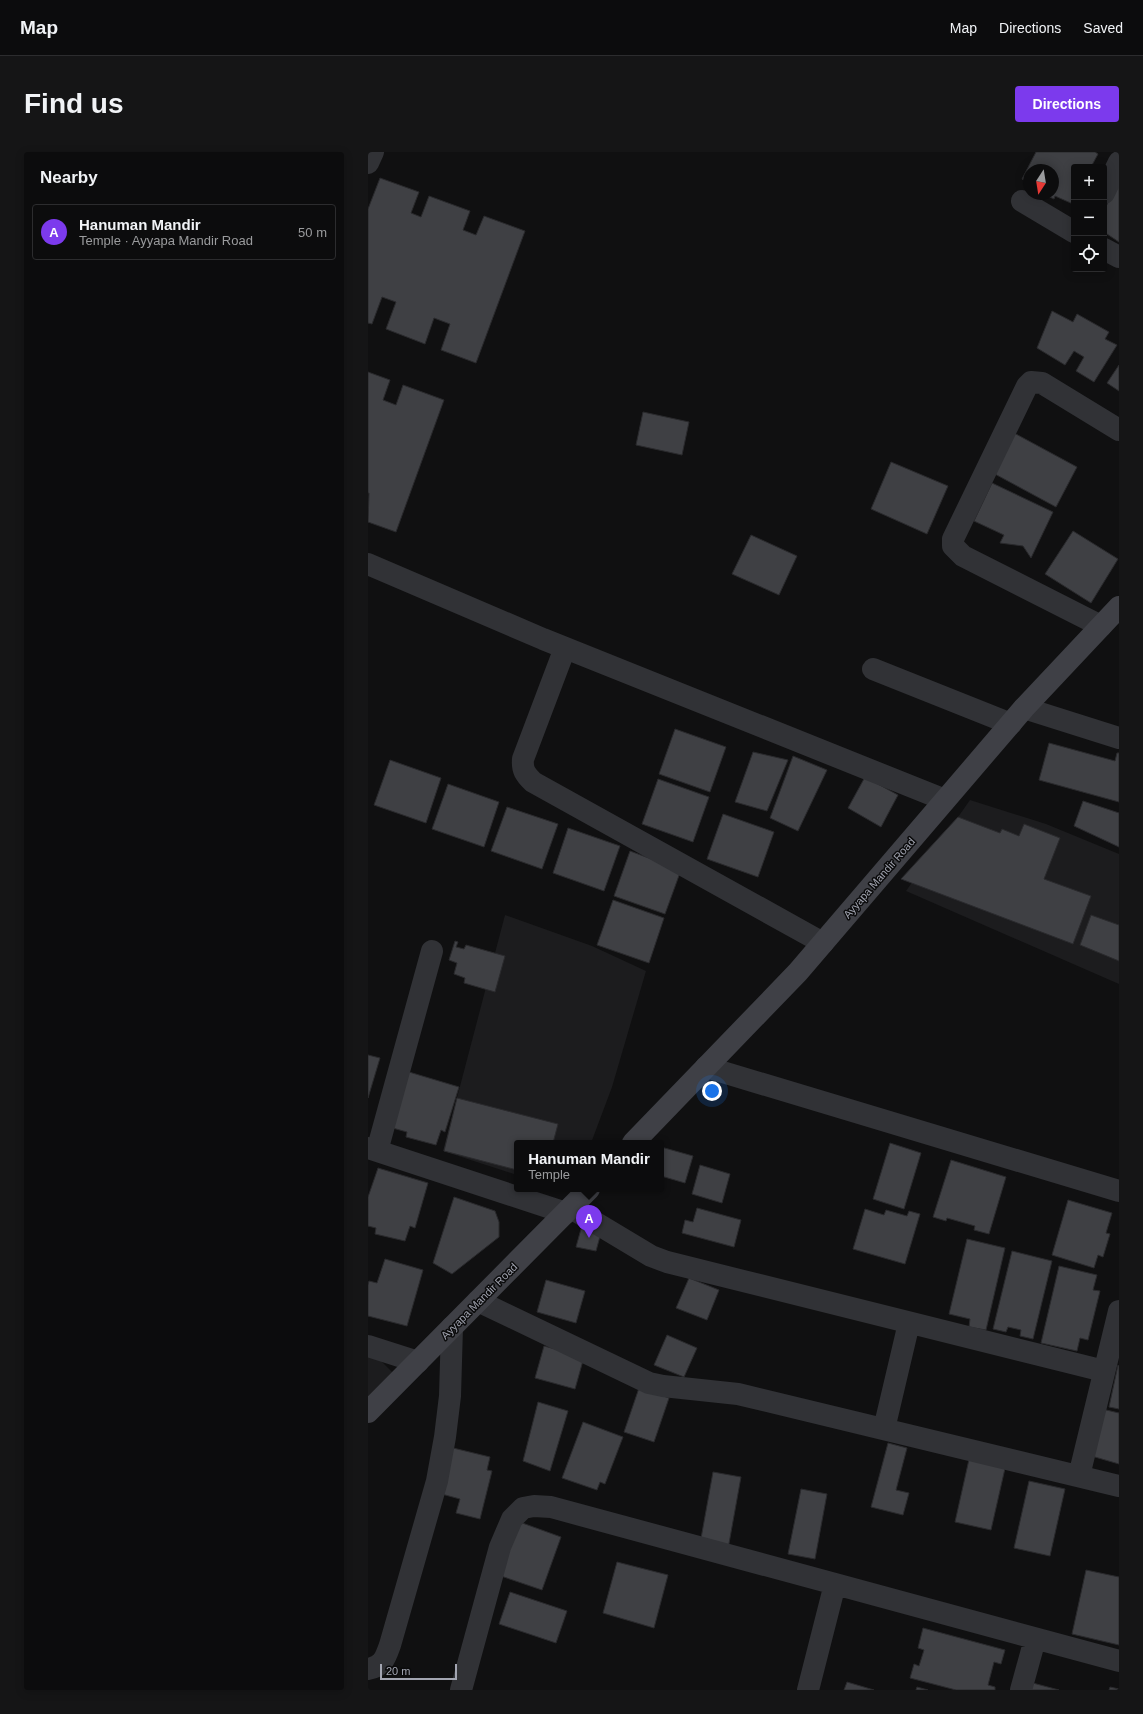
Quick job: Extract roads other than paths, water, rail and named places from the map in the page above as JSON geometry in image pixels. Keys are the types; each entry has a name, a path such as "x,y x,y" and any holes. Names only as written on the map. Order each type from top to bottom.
{"street":[{"path":"368,163 373,152"},
{"path":"1107,187 1119,162"},
{"path":"1022,202 1071,230"},
{"path":"1107,251 1119,258"},
{"path":"1101,626 962,556 953,546 953,539 1027,386 1031,382 1042,383 1119,430"},
{"path":"368,564 565,648 945,800"},
{"name":"Ayyapa Mandir Road","path":"636,1140 798,972 1017,716 1119,607"},
{"path":"565,648 523,759 522,768 526,775 533,782 823,942"},
{"path":"873,669 1017,716 1119,738"},
{"path":"432,951 372,1150 568,1210 651,1256 667,1262 1104,1371"},
{"path":"706,1067 1119,1191"},
{"name":"Ayyapa Mandir Road","path":"368,1412 586,1192"},
{"path":"478,1301 649,1383 738,1394 1119,1486"},
{"path":"1079,1476 1119,1311"},
{"path":"884,1429 909,1323"},
{"path":"368,1669 378,1667 388,1652 437,1481 446,1437 452,1327"},
{"path":"368,1346 418,1362"},
{"path":"461,1690 500,1547 512,1519 523,1508 534,1506 551,1507 1119,1661"},
{"path":"808,1690 835,1584"},
{"path":"1021,1690 1035,1639"}],"place":[{"name":"Hanuman Mandir","path":"589,1238"}]}
